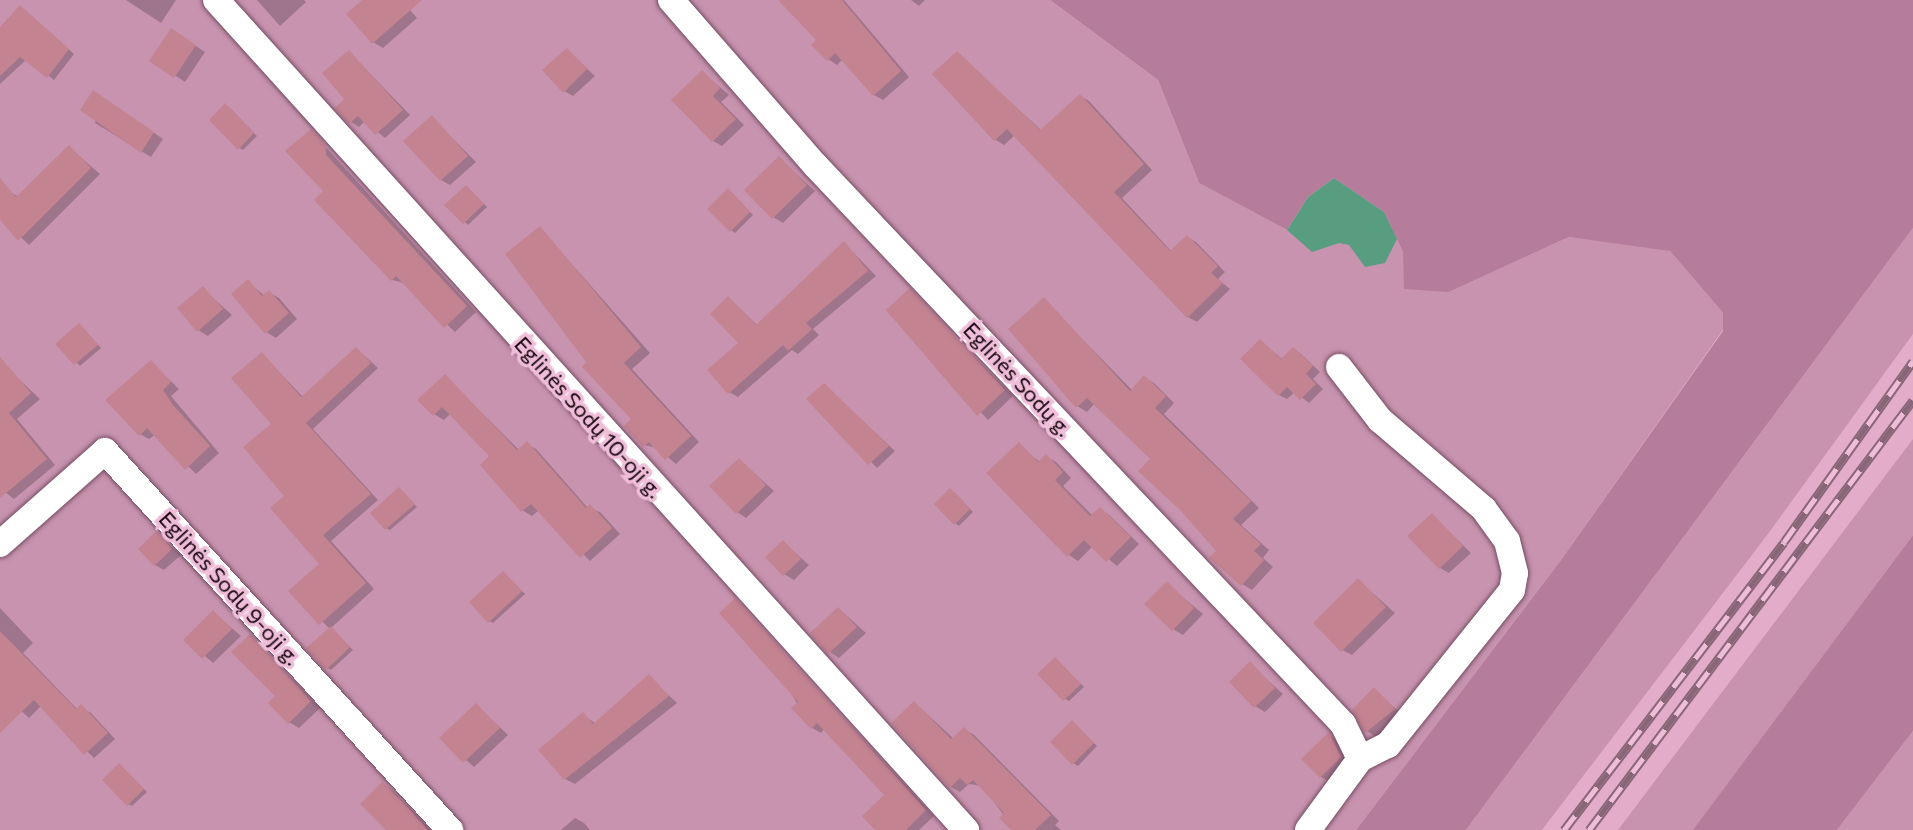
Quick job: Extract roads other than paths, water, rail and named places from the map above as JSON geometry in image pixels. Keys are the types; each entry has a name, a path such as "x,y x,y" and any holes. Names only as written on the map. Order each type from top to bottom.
{"street":[{"name":"Eglinės Sodų 10-oji g.","path":"216,0 966,830"},
{"name":"Eglinės Sodų g.","path":"671,0 816,166 1343,724 1360,759"},
{"path":"1308,830 1360,759 1388,745 1512,590 1515,573 1507,541 1484,509 1380,420 1339,367"},
{"name":"Eglinės Sodų 9-oji g.","path":"0,544 105,451 450,830"}],"railway":[{"path":"1564,830 1784,542 1913,361"},
{"path":"1589,830 1913,400"}]}
